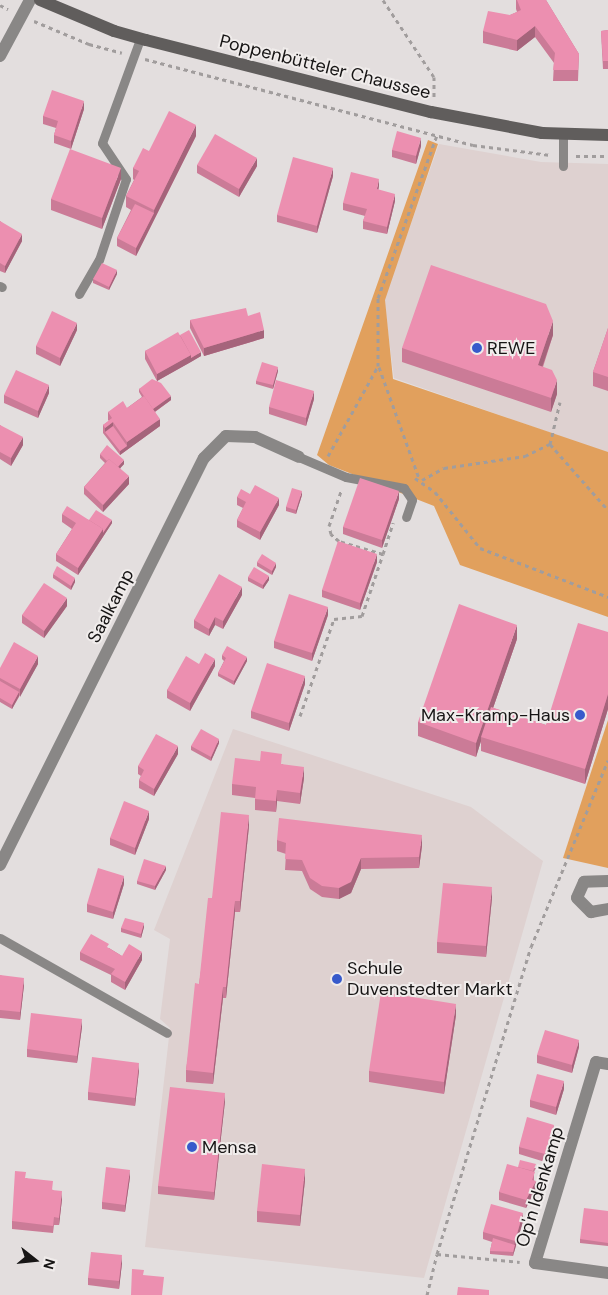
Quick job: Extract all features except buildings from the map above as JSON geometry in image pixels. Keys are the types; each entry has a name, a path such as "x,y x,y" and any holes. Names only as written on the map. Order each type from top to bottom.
{"main road":[{"name":"Poppenbütteler Chaussee","path":"40,0 91,23 140,39 431,112 477,122 562,135 608,135"}],"street":[{"path":"0,56 30,0"},
{"name":"Saalkamp","path":"0,865 204,458 226,436 254,437 299,456"},
{"path":"608,881 584,882 577,898 591,912 608,909"},
{"name":"Op'n Idenkamp","path":"608,1064 596,1062 535,1264 608,1272"}],"lane":[{"path":"79,294 99,260 126,179 102,143 140,39"},
{"path":"562,135 563,166"},
{"path":"299,456 346,477 404,488 412,500 406,517"},
{"path":"0,938 167,1033"}],"path":[{"path":"383,0 434,77 436,89 431,112"},
{"path":"437,135 378,298 378,366 420,479 480,548 608,598"},
{"path":"326,461 378,366"},
{"path":"550,444 560,402"},
{"path":"409,477 420,479 444,468 525,456 550,444"},
{"path":"550,444 608,510"},
{"path":"346,477 329,526 331,534 339,542 383,554"},
{"path":"300,716 334,619 362,616 393,523"},
{"path":"427,1295 436,1254 531,948 608,760"},
{"path":"436,1254 535,1264"}],"shaded area":[{"path":"428,140 438,144 385,300 393,379 608,452 608,617 460,565 434,506 329,465 317,455"},
{"path":"439,144 541,162 608,164 608,453 394,378 384,300"},
{"path":"608,720 608,868 563,858"},
{"name":"Schule Duvenstedter Markt","path":"233,729 471,807 543,861 424,1278 145,1247 170,1028 160,1019 170,939 154,930"}],"place":[{"name":"REWE","path":"477,348"},
{"name":"Max-Kramp-Haus","path":"580,715"},
{"name":"Schule Duvenstedter Markt","path":"337,979"},
{"name":"Mensa","path":"192,1147"}]}
